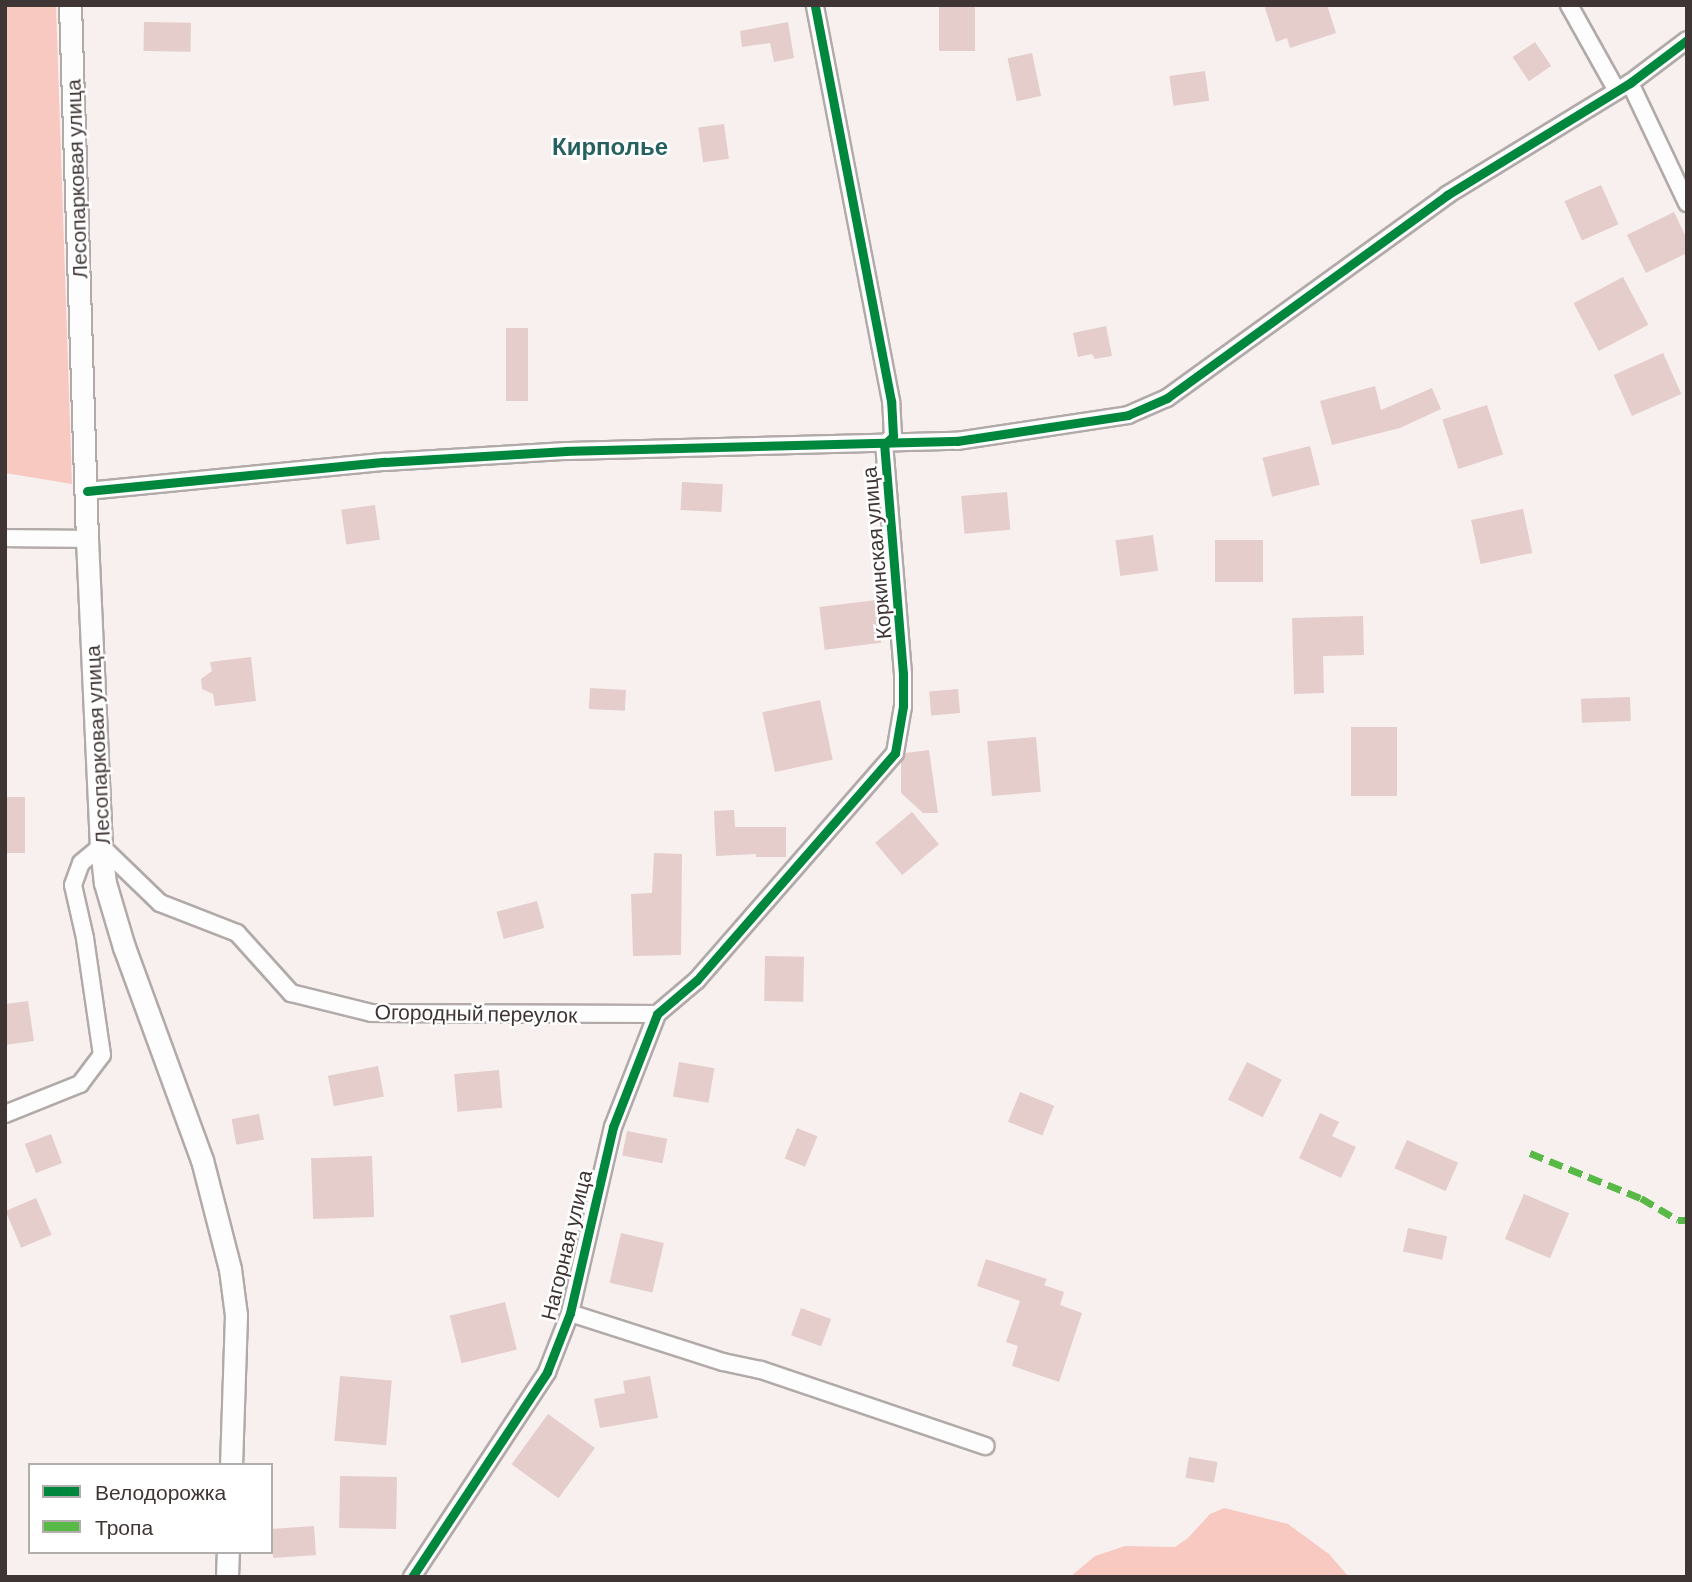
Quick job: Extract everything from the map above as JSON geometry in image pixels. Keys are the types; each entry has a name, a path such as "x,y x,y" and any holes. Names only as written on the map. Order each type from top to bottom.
{"street":[{"name":"Лесопарковая улица","path":"70,5 87,539 105,883 124,947 202,1160 230,1269 236,1315 231,1463"},
{"name":"Коркинская улица","path":"657,1014 697,980 895,754 903,706 903,674 884,445 893,436 891,401 815,5"},
{"path":"1569,5 1624,87 1687,203"},
{"path":"87,491 385,462 554,452 884,445 1007,436 1128,415 1167,398 1447,195 1624,87 1687,40"},
{"path":"5,538 87,539"},
{"path":"5,1114 80,1084 102,1055 85,938 73,886 81,863 101,846"},
{"name":"Огородный переулок","path":"101,846 160,903 237,933 291,993 372,1013 657,1014"},
{"name":"Нагорная улица","path":"412,1577 547,1372 570,1314 613,1128 657,1014"},
{"path":"570,1314 723,1362 761,1370 986,1447"},
{"path":"227,1577 228,1554"}],"shaded area":[{"path":"5,5 56,5 72,484 5,473"},
{"path":"1224,1508 1288,1524 1329,1554 1349,1577 1070,1577 1095,1556 1125,1546 1175,1547 1188,1538 1210,1514"}],"building":[{"path":"939,5 975,5 975,51 939,51"},
{"path":"1264,5 1327,5 1336,33 1290,48 1287,38 1276,42"},
{"path":"144,22 191,23 190,52 143,51"},
{"path":"788,22 794,58 774,62 770,43 742,47 740,31"},
{"path":"1535,42 1551,66 1529,81 1513,57"},
{"path":"1032,53 1041,96 1017,101 1008,58"},
{"path":"1205,71 1209,101 1174,106 1169,76"},
{"path":"724,124 729,159 703,162 698,128"},
{"path":"1601,185 1618,224 1582,241 1564,201"},
{"path":"1674,212 1687,239 1687,253 1646,273 1627,235"},
{"path":"1623,277 1648,325 1599,351 1574,303"},
{"path":"1106,326 1112,356 1095,359 1092,354 1078,357 1073,333"},
{"path":"506,328 528,328 528,401 506,401"},
{"path":"1663,353 1681,394 1632,416 1614,375"},
{"path":"1375,386 1381,410 1432,388 1441,409 1400,428 1332,445 1320,401"},
{"path":"1487,405 1503,454 1458,469 1442,420"},
{"path":"1310,446 1320,485 1272,497 1262,458"},
{"path":"682,482 723,484 721,512 681,510"},
{"path":"1007,492 1010,530 964,534 961,496"},
{"path":"375,505 380,540 346,544 341,510"},
{"path":"1523,509 1532,553 1481,564 1471,520"},
{"path":"1153,535 1158,571 1120,576 1115,540"},
{"path":"1215,540 1263,540 1263,582 1215,582"},
{"path":"876,600 881,643 825,650 819,607"},
{"path":"1363,616 1364,655 1323,656 1324,693 1294,694 1292,618"},
{"path":"251,657 256,701 215,706 213,694 202,689 201,679 212,671 210,662"},
{"path":"590,688 626,690 625,711 589,709"},
{"path":"958,689 960,713 931,715 929,692"},
{"path":"1630,697 1631,721 1582,723 1581,699"},
{"path":"820,700 833,760 775,772 762,712"},
{"path":"1351,727 1397,727 1397,796 1351,796"},
{"path":"1036,737 1041,792 992,796 987,741"},
{"path":"929,750 938,813 923,813 901,793 901,762 906,753"},
{"path":"5,797 25,797 25,853 5,853"},
{"path":"734,810 735,827 786,827 786,857 756,857 756,854 716,856 714,811"},
{"path":"912,812 939,844 902,875 875,843"},
{"path":"654,853 682,854 681,955 633,956 631,894 652,893"},
{"path":"537,901 544,928 504,939 496,912"},
{"path":"765,956 804,957 803,1002 764,1001"},
{"path":"28,1001 34,1041 5,1045 5,1004"},
{"path":"679,1062 714,1068 708,1103 673,1096"},
{"path":"1247,1062 1282,1080 1263,1117 1228,1099"},
{"path":"378,1066 384,1096 334,1106 328,1076"},
{"path":"499,1070 502,1108 457,1112 454,1074"},
{"path":"1020,1092 1054,1106 1042,1136 1008,1122"},
{"path":"1320,1113 1339,1122 1332,1136 1356,1147 1341,1178 1299,1158"},
{"path":"259,1114 264,1140 236,1145 232,1119"},
{"path":"797,1128 817,1136 805,1167 785,1159"},
{"path":"627,1131 667,1139 662,1163 622,1156"},
{"path":"51,1134 62,1163 36,1173 25,1144"},
{"path":"1407,1140 1458,1163 1446,1191 1394,1168"},
{"path":"372,1156 374,1217 313,1219 311,1158"},
{"path":"1524,1194 1569,1213 1550,1258 1505,1239"},
{"path":"36,1198 52,1235 21,1248 6,1211"},
{"path":"1408,1228 1447,1236 1442,1260 1403,1251"},
{"path":"621,1233 664,1243 652,1293 610,1283"},
{"path":"986,1259 1047,1279 1044,1285 1064,1292 1060,1305 1082,1313 1059,1382 1012,1366 1018,1346 1006,1342 1020,1301 977,1286"},
{"path":"505,1302 517,1350 462,1363 450,1316"},
{"path":"801,1308 831,1319 821,1346 791,1335"},
{"path":"340,1376 392,1381 386,1445 334,1441"},
{"path":"650,1376 658,1418 600,1428 594,1399 625,1393 623,1381"},
{"path":"548,1414 595,1448 558,1498 512,1464"},
{"path":"1189,1457 1218,1462 1214,1483 1185,1478"},
{"path":"340,1476 397,1477 396,1529 339,1528"},
{"path":"314,1526 316,1555 273,1558 273,1529"}],"marked path":[{"path":"1530,1153 1641,1198 1678,1220 1687,1220"}],"cycle path":[{"path":"412,1577 547,1372 570,1313 613,1127 657,1014 697,980 895,753 903,706 903,674 884,445 893,436 891,401 815,5"},
{"path":"87,491 385,462 567,451 957,441 1128,415 1167,398 1447,195 1630,83 1687,40"}],"district":[{"name":"Кирполье","path":"610,146"}]}
